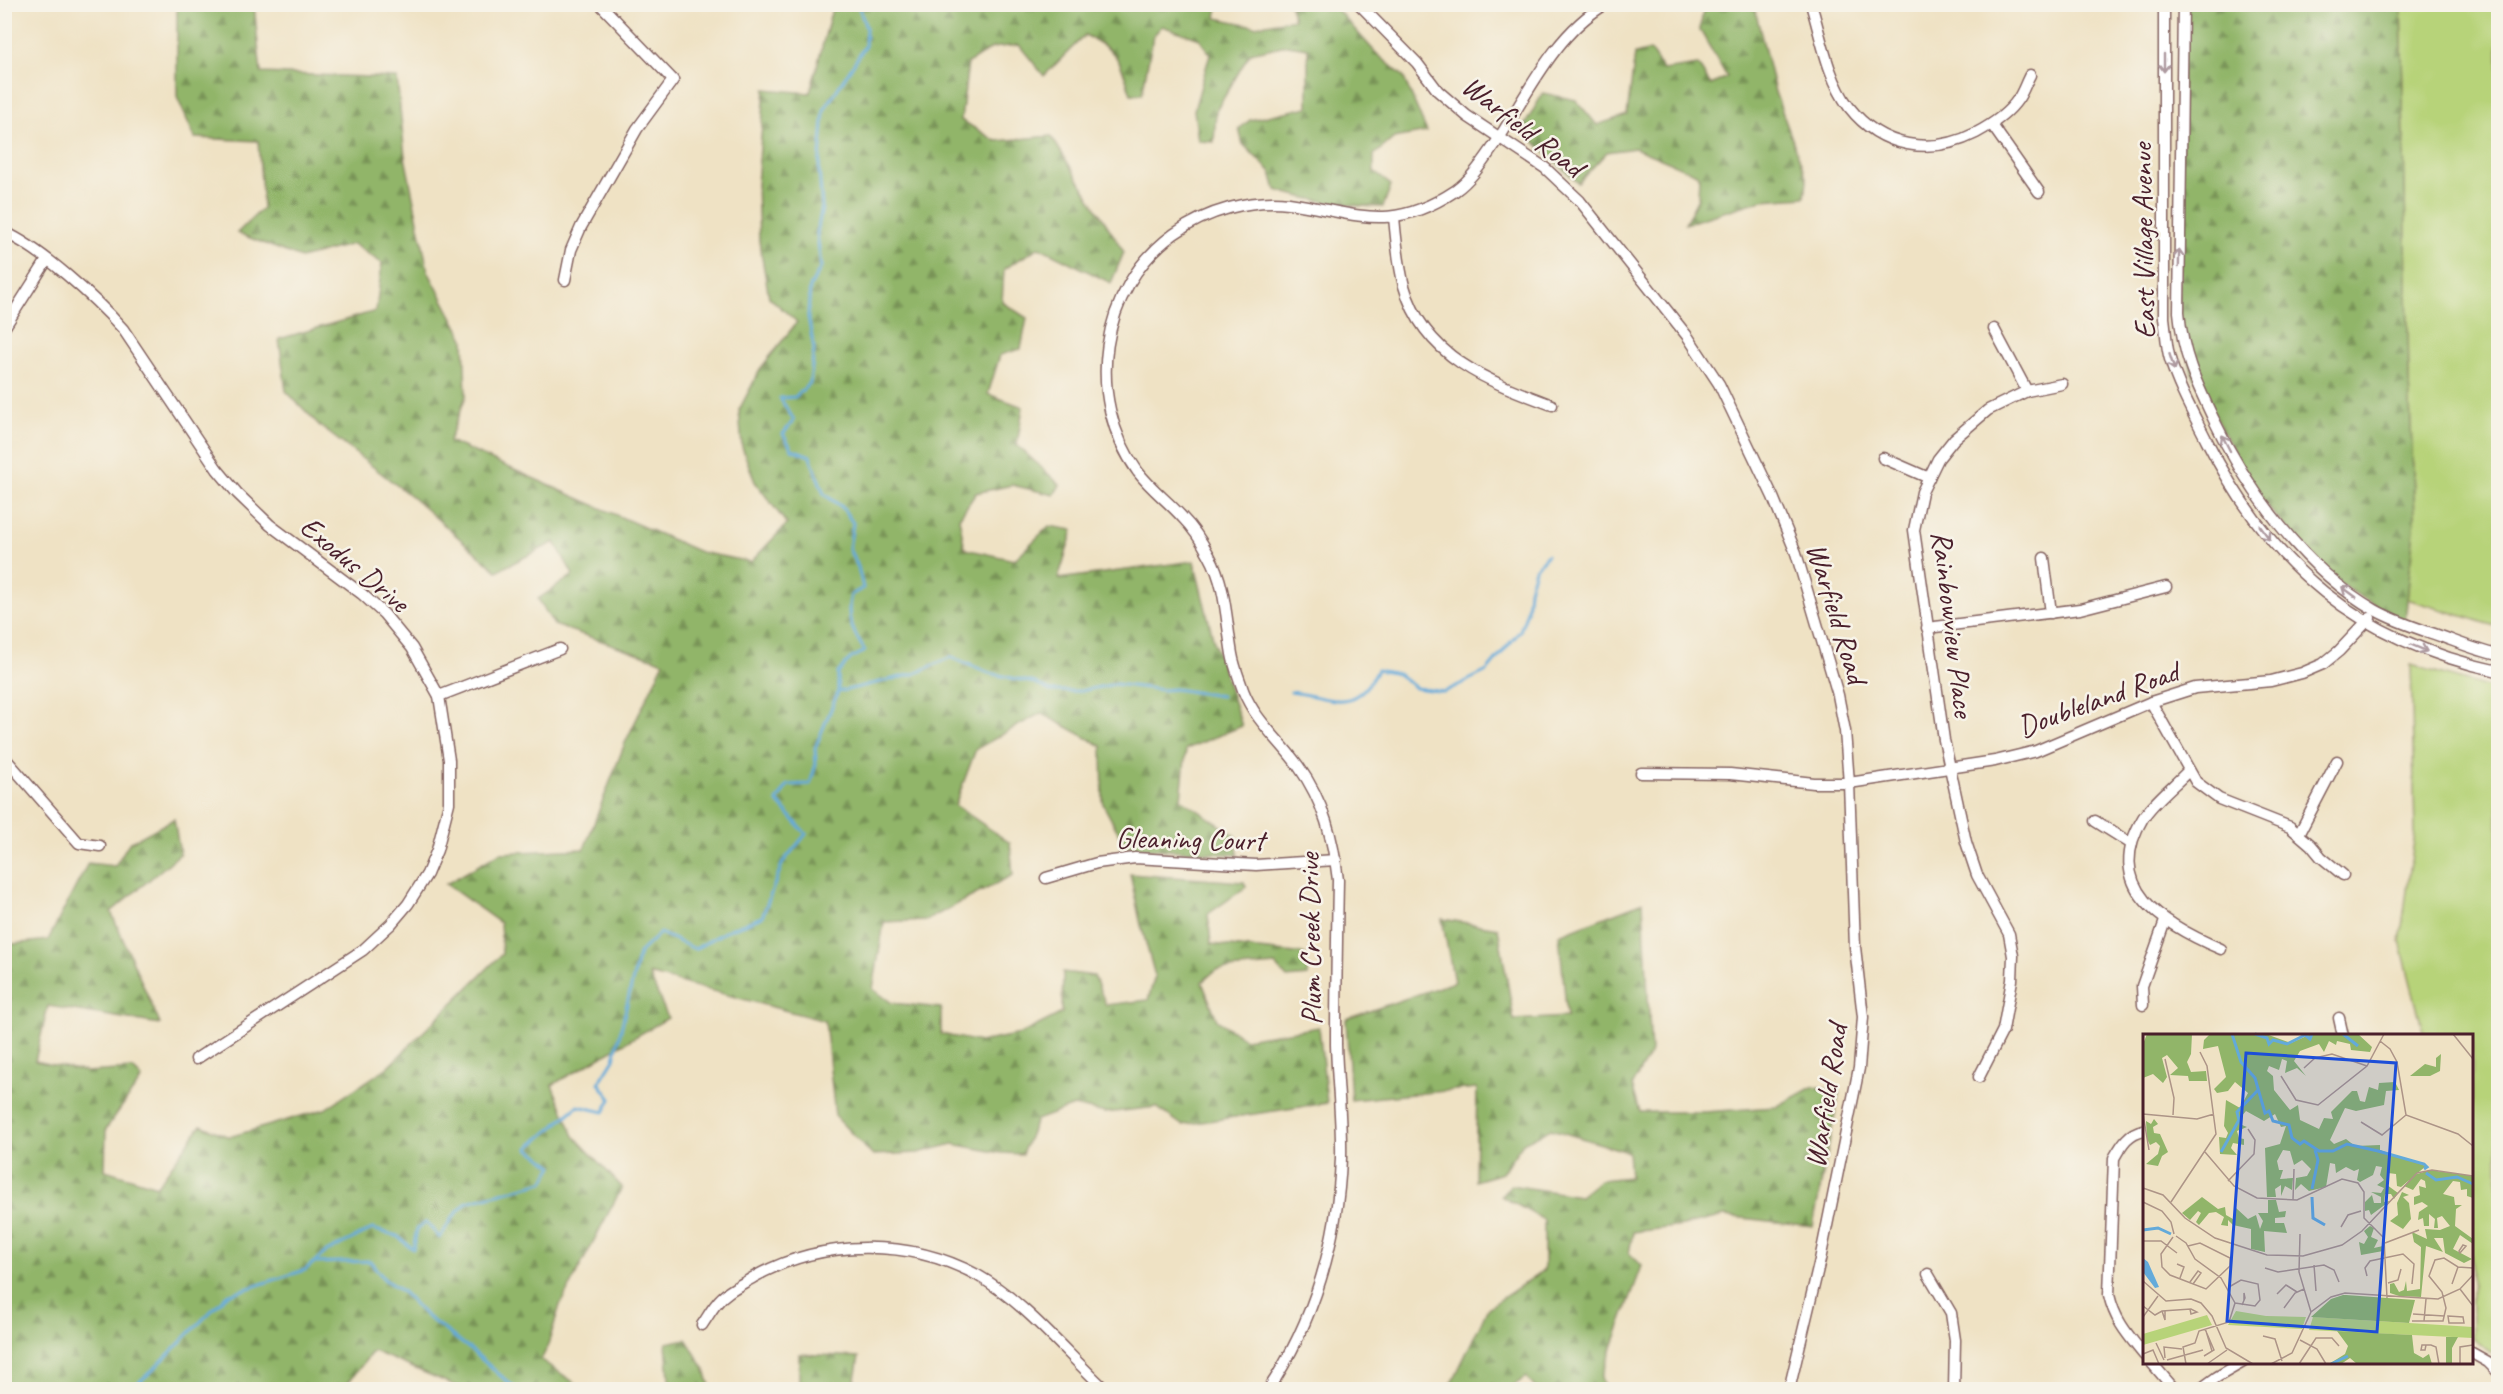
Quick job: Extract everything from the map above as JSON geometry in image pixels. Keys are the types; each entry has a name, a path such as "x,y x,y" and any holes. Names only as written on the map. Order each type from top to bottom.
{"street":[{"path":"565,280 571,250 581,227 637,129 673,80 600,4"},
{"name":"Warfield Road","path":"1359,4 1417,63 1438,91 1467,116 1545,168 1580,201 1688,337 1719,384 1773,497 1796,553 1838,695 1845,732 1853,903 1863,1017 1859,1068 1820,1260 1789,1389"},
{"name":"Plum Creek Drive","path":"1268,1389 1280,1371 1311,1308 1330,1245 1338,1201 1341,1156 1336,1045 1338,880 1336,860 1329,826 1315,792 1298,766 1258,719 1245,693 1232,658 1224,595 1210,557 1185,520 1139,474 1120,440 1112,421 1104,376 1108,338 1122,296 1132,276 1152,252 1176,233 1214,213 1246,204 1286,203 1356,217 1394,218 1428,206 1457,190 1479,168 1552,54 1581,23 1606,4"},
{"path":"1811,4 1835,81 1849,106 1872,129 1886,137 1923,147 1944,146 1960,141 1992,125 2018,100 2030,75"},
{"name":"East Village Avenue","path":"2164,4 2164,318 2169,357 2192,410 2236,494 2279,553 2305,577 2367,623 2444,658 2499,671"},
{"name":"East Village Avenue","path":"2183,4 2179,312 2181,341 2192,373 2227,448 2258,497 2300,548 2341,585 2375,610 2476,651 2499,655"},
{"path":"1992,125 2040,192"},
{"path":"1394,218 1405,289 1417,315 1435,340 1456,360 1480,377 1552,405"},
{"name":"Exodus Drive","path":"4,232 47,260 98,302 123,329 217,469 237,493 270,525 362,594 384,614 412,648 439,696 449,760 449,803 437,850 427,874 408,904 392,924 363,950 196,1059"},
{"path":"4,328 47,260"},
{"path":"1994,329 2027,391"},
{"name":"Rainbowview Place","path":"1979,1077 2003,1030 2013,980 2013,956 2009,934 1977,875 1950,769 1914,530 1922,492 1929,478 1944,452 1975,419 2027,391 2062,384"},
{"path":"1883,458 1929,478"},
{"path":"2044,558 2051,613"},
{"path":"1927,628 2080,609 2166,588"},
{"name":"Doubleland Road","path":"1641,774 1730,774 1814,783 1849,783 1995,762 2036,751 2151,702 2195,688 2271,681 2302,673 2323,663 2339,651 2367,623 2375,610"},
{"path":"439,696 560,649"},
{"path":"2151,702 2196,782 2219,799 2290,827 2343,875"},
{"path":"4,757 79,843 100,846"},
{"path":"2299,834 2337,761"},
{"path":"2188,771 2144,816 2130,843 2130,869 2144,903 2165,921 2221,949"},
{"path":"2095,821 2130,843"},
{"name":"Gleaning Court","path":"1046,878 1097,863 1135,858 1257,865 1336,860"},
{"path":"2143,1005 2142,987 2165,921"},
{"path":"2339,1018 2343,1034"},
{"path":"2143,1130 2136,1132 2125,1140 2114,1158 2109,1295 2119,1326 2143,1352"},
{"path":"702,1326 717,1302 726,1293 771,1268 834,1249 867,1247 900,1250 934,1258 976,1275 1014,1300 1106,1389"},
{"path":"1928,1274 1951,1313 1955,1340 1954,1389"},
{"path":"2473,1354 2499,1372"},
{"path":"2153,1364 2175,1389"},
{"path":"2199,1389 2240,1364"}],"green space":[{"path":"177,5 254,5 261,73 397,78 405,157 428,271 464,339 466,396 449,441 700,552 751,562 787,524 755,482 742,447 739,410 761,368 797,322 769,297 759,241 757,184 765,89 810,93 833,5 1218,5 1216,18 1255,26 1294,19 1290,5 1333,5 1376,53 1403,76 1427,132 1394,138 1374,155 1374,172 1391,185 1383,207 1329,202 1276,190 1271,172 1243,144 1239,129 1250,120 1308,107 1308,48 1287,45 1250,53 1216,111 1214,142 1198,141 1194,110 1210,54 1200,39 1162,26 1153,36 1142,94 1131,94 1117,58 1105,46 1085,35 1044,76 1019,45 992,48 968,63 961,120 996,141 1051,136 1124,252 1111,283 1039,247 1004,269 1002,302 1027,318 1021,349 1000,355 988,394 1023,407 1017,445 1060,485 1054,495 1012,485 976,493 959,518 965,549 1014,560 1049,526 1073,530 1058,579 1194,561 1214,642 1242,726 1186,749 1181,799 1236,836 1238,855 1126,847 1103,804 1102,746 1041,713 976,749 955,805 1010,843 1013,875 927,920 884,922 873,989 892,1003 941,1008 941,1034 980,1042 1021,1034 1062,1013 1063,972 1094,976 1106,1005 1148,1000 1155,976 1130,874 1244,882 1246,887 1208,914 1211,944 1305,954 1308,976 1287,978 1275,965 1216,970 1202,982 1217,1020 1245,1039 1319,1027 1327,1103 1182,1125 1156,1107 1105,1113 1074,1106 1036,1120 1022,1154 1001,1153 953,1144 918,1153 872,1155 835,1116 825,1021 649,974 668,1018 552,1085 574,1136 622,1187 560,1305 541,1360 584,1389 463,1389 373,1351 343,1389 5,1389 5,945 48,940 88,863 115,866 129,843 174,819 180,854 111,912 160,1024 48,1006 35,1061 87,1072 133,1069 142,1078 106,1129 105,1170 157,1186 201,1125 229,1137 325,1109 388,1067 502,954 500,923 446,884 500,853 584,849 625,743 664,662 554,625 538,599 573,575 555,542 497,571 412,497 320,426 286,391 279,339 376,311 382,263 353,244 301,258 237,233 263,208 258,141 195,138 177,97"},
{"path":"1704,5 1754,5 1775,92 1807,180 1805,197 1762,200 1685,224 1698,198 1699,175 1635,148 1607,152 1578,183 1522,130 1543,93 1576,100 1597,125 1627,115 1635,54 1650,50 1663,70 1698,65 1711,85 1727,77 1700,30"},
{"path":"2183,5 2401,5 2409,381 2415,517 2405,623 2341,585 2258,497 2192,373 2179,312"},
{"path":"2401,5 2498,5 2498,627 2407,599 2415,517 2409,381"},
{"path":"2411,665 2498,690 2498,1357 2473,1339 2473,1034 2424,1034 2400,941 2415,833"},
{"path":"1643,902 1651,1052 1632,1085 1640,1112 1704,1112 1776,1107 1814,1086 1839,1092 1813,1226 1724,1216 1683,1226 1633,1232 1629,1253 1642,1266 1601,1377 1605,1389 1536,1389 1526,1377 1509,1389 1449,1389 1488,1308 1544,1270 1544,1220 1501,1196 1511,1185 1580,1196 1600,1180 1630,1177 1628,1152 1551,1129 1523,1143 1502,1173 1475,1181 1477,1088 1351,1100 1346,1019 1454,982 1442,919 1498,928 1514,1020 1567,1017 1559,935"},
{"path":"686,1339 705,1370 711,1389 670,1389 666,1343"},
{"path":"799,1354 859,1357 853,1389 799,1389"}],"waterway":[{"path":"130,1390 227,1295 305,1270 326,1252 372,1229 397,1236 413,1249 417,1229 426,1222 440,1238 452,1218 467,1202 543,1182 553,1166 528,1148 578,1106 604,1112 611,1099 599,1083 614,1059 639,953 660,933 695,949 728,930 762,917 783,862 806,834 777,801 788,785 810,784 816,764 815,748 838,692 838,673 850,659 865,651 854,631 849,610 851,595 863,588 858,567 849,549 853,523 842,507 824,494 810,456 792,449 783,434 794,420 780,398 795,397 810,383 814,349 808,316 810,287 821,267 817,233 822,207 819,170 824,110 865,46 866,28 858,4"},
{"path":"1291,692 1330,699 1350,698 1359,694 1377,670 1398,674 1416,688 1444,692 1487,671 1520,631 1527,611 1529,590 1535,569 1547,555"},
{"path":"838,692 914,674 951,657 989,673 1035,683 1050,691 1080,691 1115,684 1221,696"},
{"path":"313,1263 370,1261 384,1279 404,1293 426,1316 470,1349 517,1390"},
{"path":"113,1390 116,1387 120,1390"}]}
